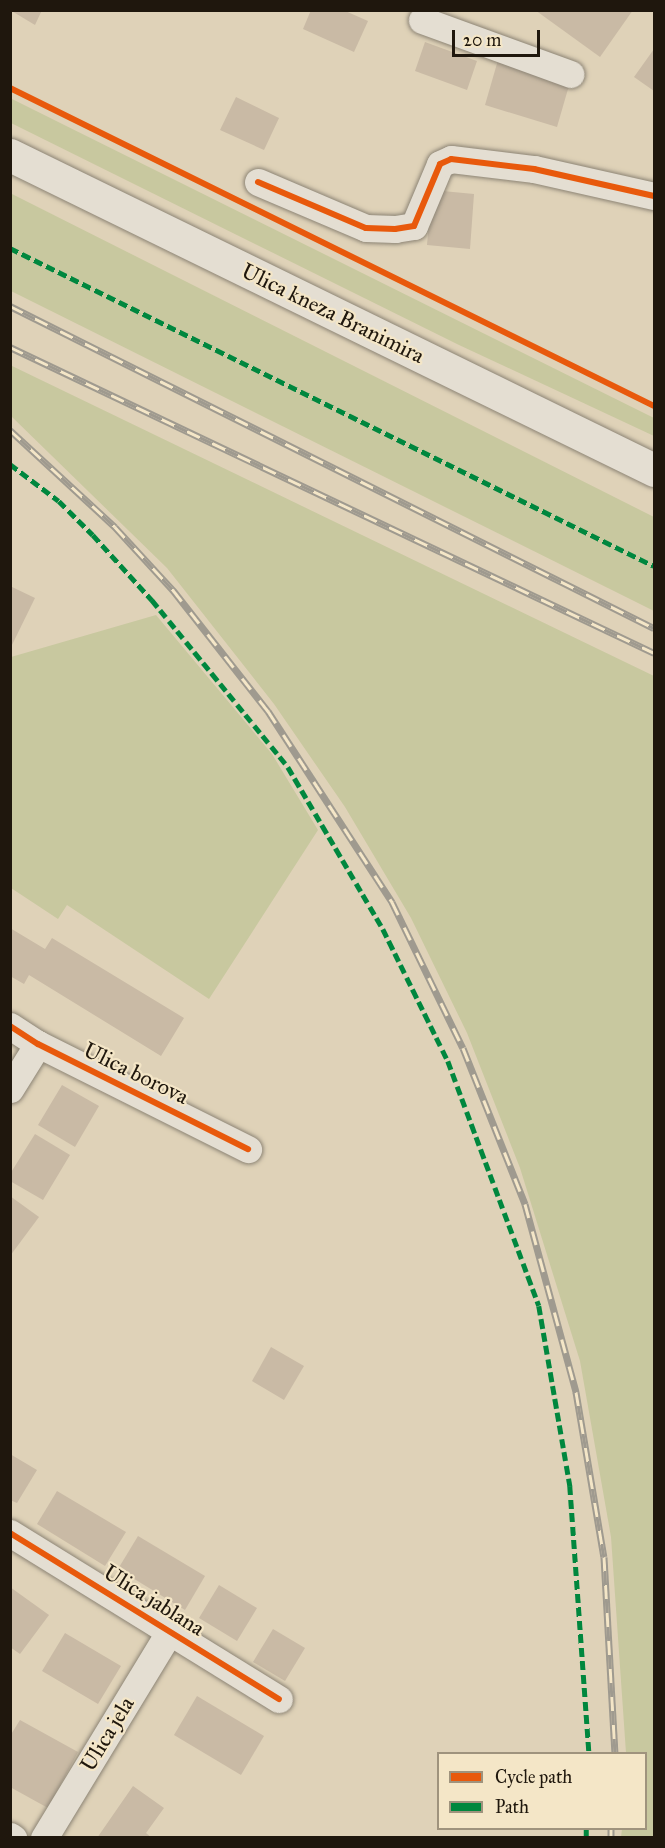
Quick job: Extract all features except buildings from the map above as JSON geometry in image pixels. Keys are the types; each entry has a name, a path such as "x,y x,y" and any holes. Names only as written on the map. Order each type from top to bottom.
{"main road":[{"name":"Ulica kneza Branimira","path":"10,155 654,470"}],"street":[{"path":"417,14 570,74"},
{"path":"258,182 366,228 395,229 414,226 440,164 451,159 534,169 654,196"},
{"name":"Ulica borova","path":"10,1026 38,1044 248,1149"},
{"path":"10,1089 38,1044"},
{"name":"Ulica jablana","path":"10,1533 279,1699"},
{"name":"Ulica jela","path":"44,1838 170,1631"}],"green space":[{"path":"10,98 654,418 654,436 459,345 11,123"},
{"path":"10,193 654,517 654,611 11,291"},
{"path":"10,365 654,676 654,1837 621,1837 622,1830 647,1830 647,1752 626,1752 611,1537 580,1361 520,1168 467,1033 411,918 345,807 274,704 167,568 11,416"},
{"path":"156,615 272,754 318,830 209,999 67,905 58,919 11,888 11,657"}],"railway":[{"path":"10,306 654,628"},
{"path":"10,347 654,653"},
{"path":"10,430 115,527 173,590 268,711 392,902 463,1048 525,1204 576,1392 604,1557 615,1752"},
{"path":"611,1830 611,1838"}],"marked path":[{"path":"10,248 654,566"},
{"path":"10,464 59,501 93,535 152,600 288,767 383,929 448,1061 539,1306 570,1486 589,1752"},
{"path":"586,1830 586,1838"}],"cycle path":[{"path":"10,88 654,406"},
{"path":"258,182 366,228 395,229 414,226 440,164 451,159 534,169 654,196"},
{"path":"10,1026 38,1044 248,1149"},
{"path":"10,1533 279,1699"}]}
